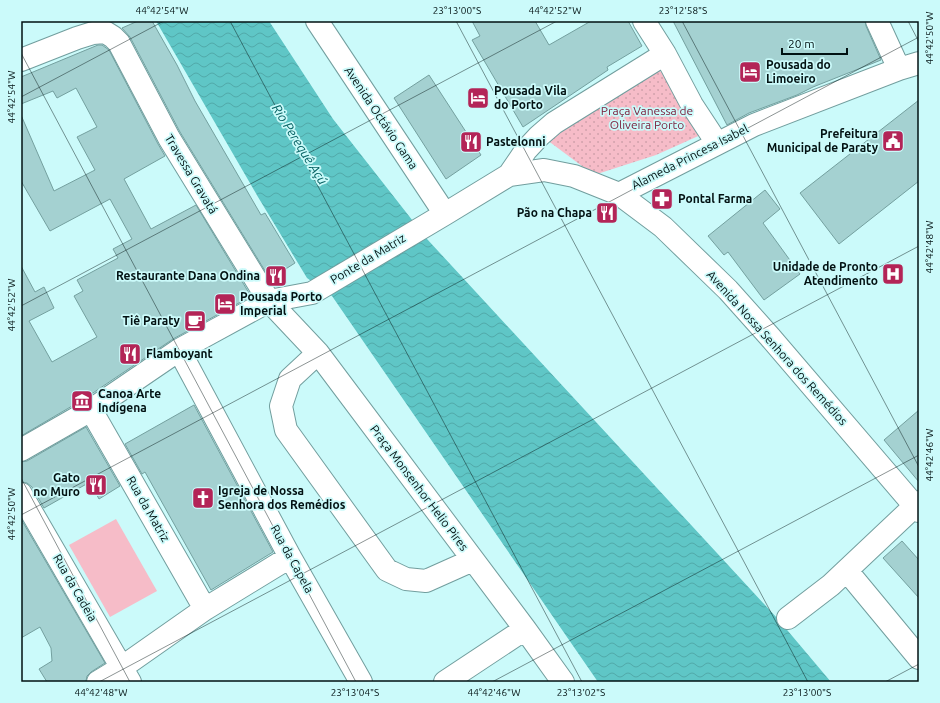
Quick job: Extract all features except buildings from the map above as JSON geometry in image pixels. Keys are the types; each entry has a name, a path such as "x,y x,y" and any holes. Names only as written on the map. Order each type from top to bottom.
{"street":[{"name":"Avenida Octávio Gama","path":"317,21 445,214"},
{"path":"644,21 665,54 692,105 717,143"},
{"path":"877,21 899,70"},
{"name":"Travessa Gravatá","path":"21,60 92,33 104,32 113,37 119,43 169,138 269,301"},
{"path":"509,175 526,150 554,122 665,54"},
{"name":"Alameda Princesa Isabel","path":"619,194 754,125 919,63"},
{"name":"Avenida Nossa Senhora dos Remédios","path":"509,175 544,170 574,176 619,194 663,227 728,290 918,507"},
{"name":"Ponte da Matriz","path":"269,301 312,293 509,175"},
{"path":"21,450 91,410 179,350 269,301"},
{"name":"Praça Monsenhor Helio Pires","path":"269,301 318,353 563,682"},
{"name":"Rua da Capela","path":"179,350 290,557 361,682"},
{"path":"318,353 290,379 281,406 286,430 386,570 406,579 426,581 473,560"},
{"name":"Rua da Matriz","path":"91,410 205,609"},
{"name":"Rua da Cadeia","path":"21,494 126,675"},
{"path":"788,618 832,585 918,507"},
{"path":"98,682 126,675 205,609 290,557"},
{"path":"847,571 919,658"},
{"path":"445,682 525,629"}],"green space":[{"name":"Praça Vanessa de Oliveira Porto","path":"656,70 662,72 705,133 656,155 594,175 543,137"},
{"path":"116,519 157,591 110,617 69,545"}],"water":[{"name":"Rio Perequê Açú","path":"156,21 269,21 333,119 427,239 777,618 831,682 598,682 332,296 307,278 258,197"}],"place":[{"name":"Pousada do Limoeiro","path":"750,72"},
{"name":"Pousada Vila do Porto","path":"478,98"},
{"name":"Prefeitura Municipal de Paraty","path":"893,141"},
{"name":"Pastelonni","path":"471,142"},
{"name":"Pontal Farma","path":"662,199"},
{"name":"Pão na Chapa","path":"607,213"},
{"name":"Unidade de Pronto Atendimento","path":"893,274"},
{"name":"Restaurante Dana Ondina","path":"276,276"},
{"name":"Pousada Porto Imperial","path":"225,304"},
{"name":"Tiê Paraty","path":"195,321"},
{"name":"Flamboyant","path":"130,354"},
{"name":"Canoa Arte Indígena","path":"82,401"},
{"name":"Gato no Muro","path":"96,485"},
{"name":"Igreja de Nossa Senhora dos Remédios","path":"203,498"}]}
